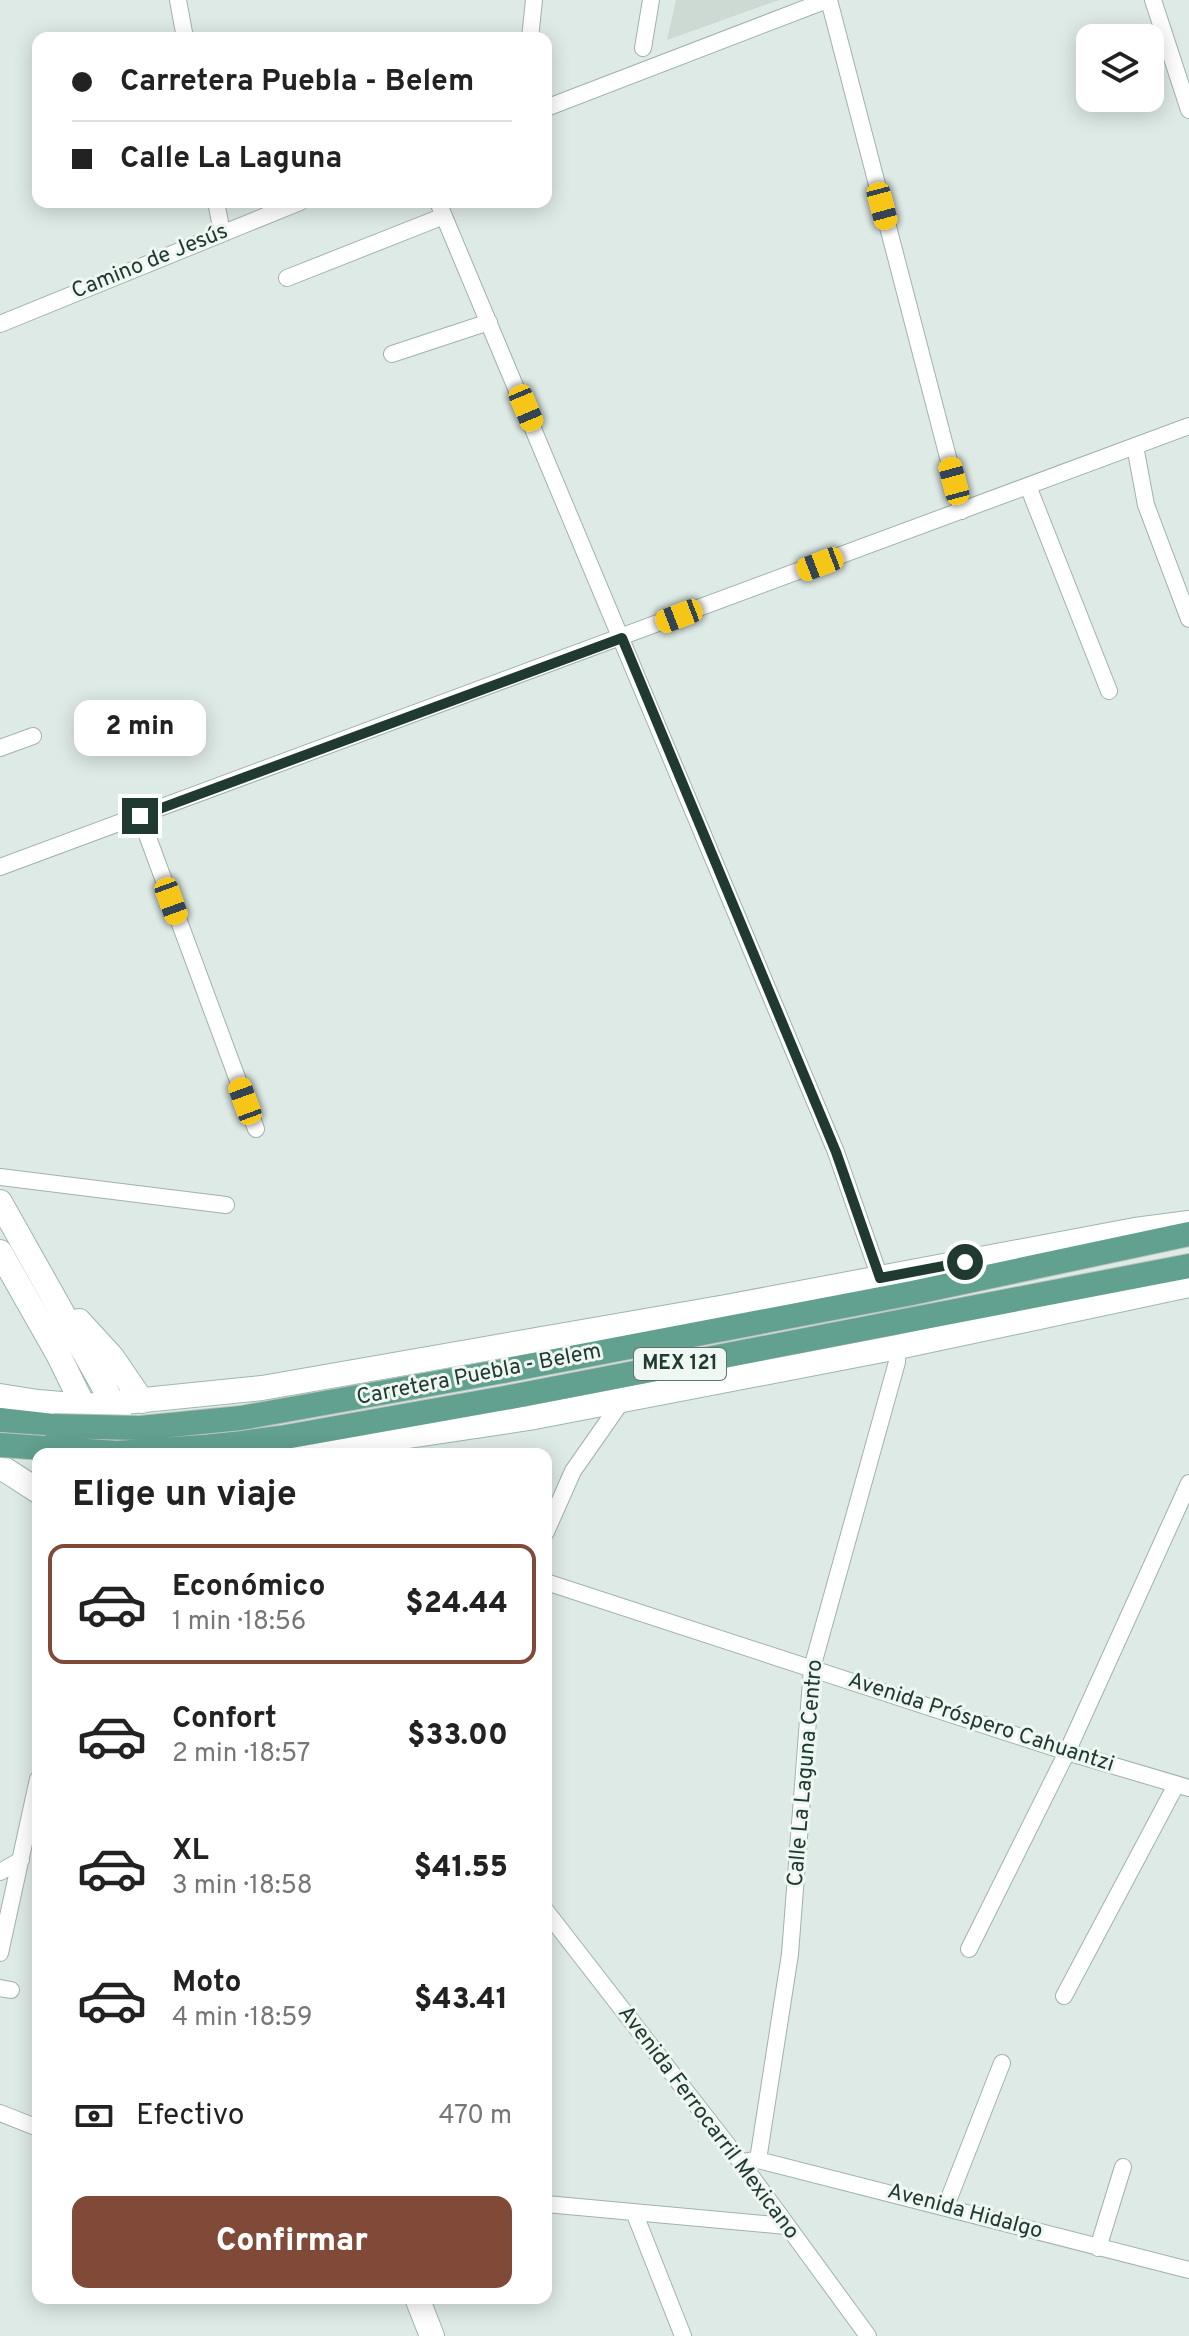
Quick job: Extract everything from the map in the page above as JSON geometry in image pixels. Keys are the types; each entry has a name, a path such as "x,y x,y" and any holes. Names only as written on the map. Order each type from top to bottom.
{"main road":[{"name":"Carretera Puebla - Belem","path":"0,1420 53,1426 140,1428 241,1418 898,1296 1189,1234"},
{"name":"Carretera Puebla - Belem","path":"171,1448 280,1438 1189,1266"},
{"name":"Carretera Puebla - Belem","path":"0,1460 32,1458"}],"street":[{"path":"178,0 184,32"},
{"path":"531,32 534,0"},
{"path":"643,48 651,0"},
{"path":"552,106 828,0 962,511"},
{"path":"1153,0 1189,110"},
{"path":"217,208 222,232"},
{"name":"Camino de Jesús","path":"0,324 284,208"},
{"path":"287,278 441,209 836,1152 880,1278"},
{"path":"392,354 489,322"},
{"path":"0,867 1189,426"},
{"path":"1135,446 1146,505 1189,619"},
{"path":"1028,486 1109,691"},
{"path":"0,748 33,736"},
{"path":"140,816 256,1129"},
{"path":"0,1177 226,1205"},
{"path":"0,1202 115,1403 132,1448"},
{"name":"Carretera Puebla - Belem","path":"0,1396 85,1406 262,1388 1135,1230 1189,1223"},
{"path":"0,1252 58,1354 104,1448"},
{"name":"Carretera Puebla - Belem","path":"328,1448 529,1418 898,1347 1189,1285"},
{"path":"51,1291 112,1357 142,1401"},
{"name":"Calle La Laguna Centro","path":"758,2160 790,1954 812,1668 897,1362 898,1347"},
{"path":"38,1402 52,1392 60,1375 58,1354"},
{"path":"552,1518 573,1471 624,1398"},
{"path":"0,1460 32,1467"},
{"path":"0,1460 32,1486"},
{"path":"969,1949 1067,1752 1189,1483"},
{"name":"Avenida Próspero Cahuantzi","path":"552,1584 1067,1752 1182,1786"},
{"path":"1064,1996 1182,1786"},
{"path":"0,1953 21,1860 32,1832"},
{"path":"0,1872 21,1860"},
{"name":"Avenida Ferrocarril Mexicano","path":"552,1919 740,2161 868,2336"},
{"path":"946,2206 1002,2063"},
{"path":"0,2113 32,2126"},
{"name":"Avenida Hidalgo","path":"740,2161 758,2160 1189,2270"},
{"path":"1098,2248 1123,2167"},
{"path":"552,2205 786,2226"},
{"path":"634,2212 683,2336"},
{"path":"419,2304 432,2336"}],"shaded area":[{"path":"676,0 779,0 667,40"}],"route":[{"path":"140,816 622,638 836,1152 880,1278 965,1262"}]}
